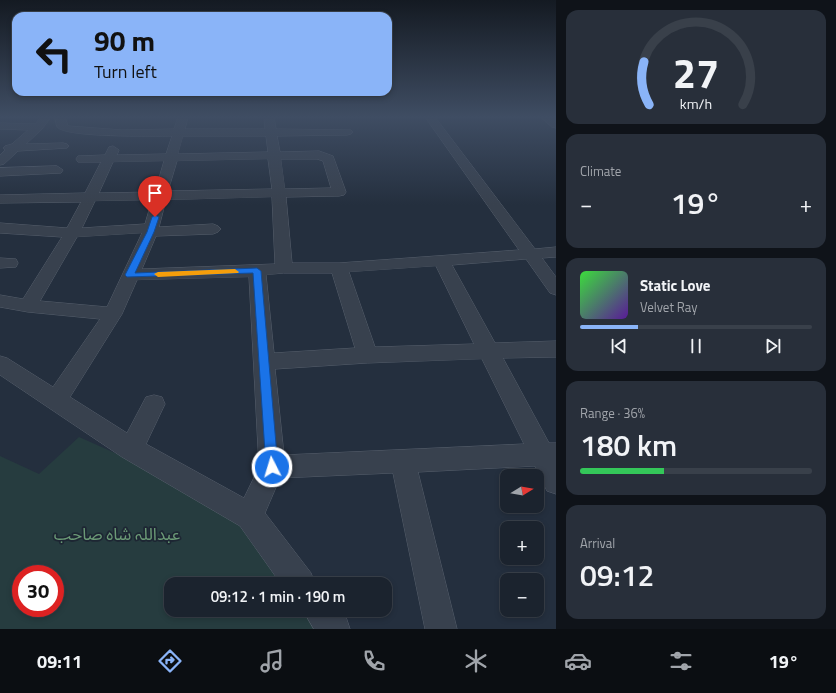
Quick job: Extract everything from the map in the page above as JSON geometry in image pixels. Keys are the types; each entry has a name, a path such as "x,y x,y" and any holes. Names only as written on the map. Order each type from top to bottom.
{"street":[{"path":"0,148 54,146"},
{"path":"28,306 72,233 115,146"},
{"path":"56,400 113,314 151,230 162,195 174,146"},
{"path":"274,146 279,194 284,268"},
{"path":"452,146 556,289"},
{"path":"0,161 13,148"},
{"path":"0,199 339,192 329,159 325,156 319,155 82,160"},
{"path":"0,172 57,170"},
{"path":"0,228 72,233 213,229"},
{"path":"130,275 257,271 284,268 339,268 529,252 556,252"},
{"path":"440,260 488,351 549,454 556,482"},
{"path":"339,268 367,355"},
{"path":"250,516 272,467 257,271"},
{"path":"0,301 28,306 113,314"},
{"path":"263,362 367,355 556,349"},
{"path":"0,364 131,449 250,516 295,577"},
{"path":"131,449 154,404"},
{"path":"272,467 549,454"},
{"path":"403,461 441,629"},
{"path":"325,617 334,629"}],"green space":[{"name":"عبداللہ شاہ صاحب","path":"79,437 198,490 247,522 285,577 164,577 164,617 313,617 321,629 0,629 0,456 39,474"}],"slow traffic":[{"path":"158,274 235,272"}],"route":[{"path":"155,217 150,232 130,275 257,271 272,467"}]}
